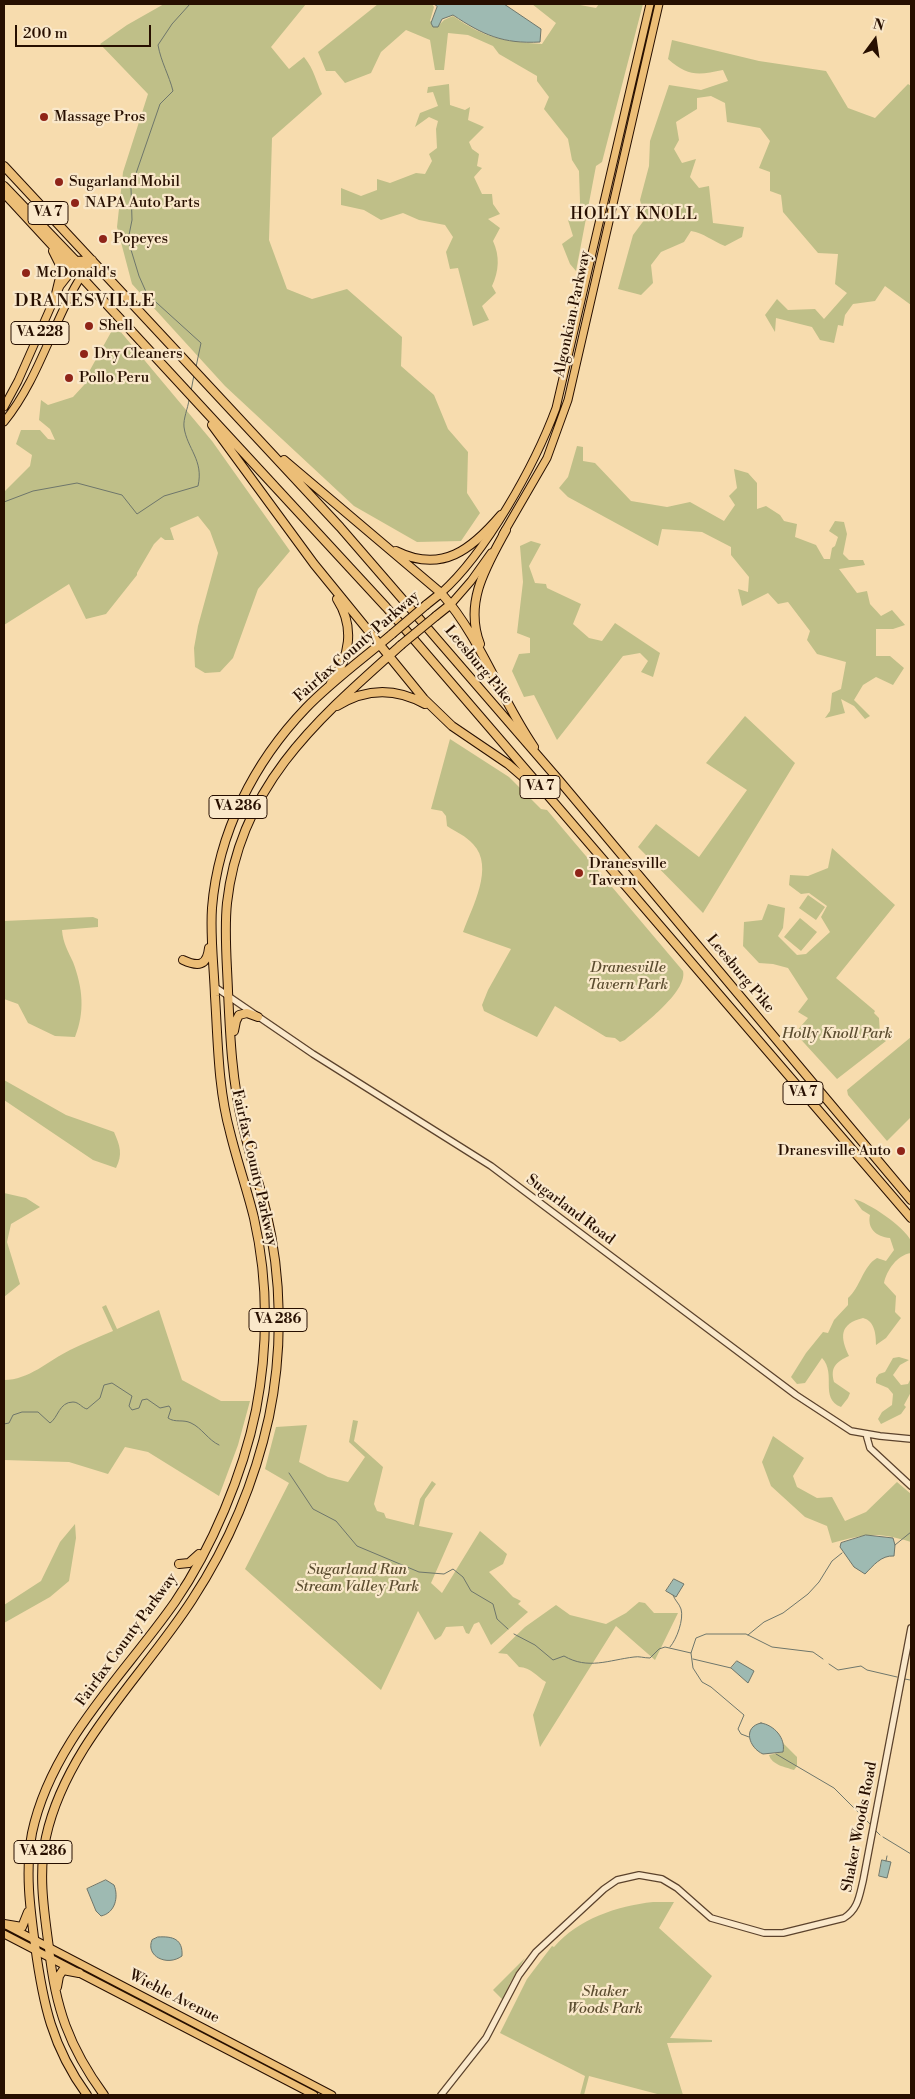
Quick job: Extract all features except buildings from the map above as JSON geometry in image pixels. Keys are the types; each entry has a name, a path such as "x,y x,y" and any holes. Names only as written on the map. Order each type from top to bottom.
{"highway":[{"name":"Leesburg Pike","path":"4,166 340,527 558,779 911,1200"},
{"path":"4,186 76,261 92,260"},
{"name":"Leesburg Pike","path":"4,193 386,607 911,1218"},
{"path":"38,229 62,266 56,294"},
{"path":"222,400 308,481 441,592 451,604 485,658 528,736 558,779"},
{"path":"197,403 314,564 388,657 434,710 459,732 516,770 566,817"},
{"path":"380,541 410,557 441,559 460,553 476,543 501,515"},
{"path":"485,658 475,626 476,595 481,576 506,530"},
{"path":"309,704 329,685 339,671 346,655 349,639 345,612 314,564"},
{"name":"Fairfax County Parkway","path":"87,2095 64,2058 51,2030 43,2001 29,1900 28,1868 37,1815 52,1776 82,1727 173,1604 204,1549 226,1505 250,1435 260,1385 264,1328 263,1278 254,1219 230,1135 224,1103 212,928 216,873 234,815 260,767 284,733 309,704 441,592"},
{"name":"Fairfax County Parkway","path":"104,2095 73,2047 58,2006 42,1900 42,1864 46,1834 61,1790 80,1754 190,1603 205,1579 249,1487 269,1418 278,1345 277,1279 266,1212 239,1108 232,1052 228,997 227,906 232,874 242,838 255,807 286,757 322,718 401,645 451,604"},
{"path":"322,718 354,697 377,692 403,694 434,710"},
{"path":"183,960 193,965 204,963 209,952 212,928"},
{"path":"232,1052 237,1018 247,1013 258,1017"},
{"path":"179,1564 189,1563 204,1549"},
{"path":"4,1924 18,1928 24,1926 29,1900"},
{"path":"58,2006 58,1982 61,1972 66,1970 79,1973"}],"main road":[{"name":"Algonkian Parkway","path":"441,592 474,557 501,515 540,446 560,396 650,4"},
{"name":"Algonkian Parkway","path":"451,604 471,581 506,530 547,458 568,400 659,4"},
{"path":"74,268 92,260"},
{"name":"VA 228","path":"4,422 30,383 81,276 92,260"},
{"name":"VA 228","path":"4,407 14,390 56,294 74,268"},
{"name":"Wiehle Avenue","path":"4,1924 332,2095"},
{"name":"Wiehle Avenue","path":"4,1934 314,2095"}],"street":[{"name":"Sugarland Road","path":"215,987 433,1131 491,1166 796,1395 844,1428 866,1434 911,1439"},
{"path":"866,1434 870,1448 911,1486"},
{"name":"Shaker Woods Road","path":"441,2095 486,2038 512,1987 531,1958 604,1889 617,1880 639,1875 662,1879 677,1888 706,1914 716,1920 773,1934 844,1918 851,1914 858,1904 863,1881 911,1628"}],"green space":[{"path":"164,4 306,4 271,47 289,69 304,57 313,71 322,94 272,138 269,240 287,289 312,299 347,289 402,337 401,366 434,395 448,429 468,452 467,493 480,513 461,541 417,542 354,506 225,386 132,284 117,227 123,172 148,94 100,44 127,25"},
{"path":"378,4 432,4 434,7 430,21 439,25 444,20 453,16 475,30 495,38 542,44 556,23 532,4 575,4 596,8 599,4 643,4 602,162 596,166 576,271 570,264 562,244 573,236 568,220 576,218 580,202 579,171 572,160 568,139 544,109 549,97 537,81 537,76 499,54 493,46 468,35 448,33 444,70 435,70 430,40 406,30 381,52 371,73 345,83 335,71 326,71 318,52"},
{"path":"672,40 759,61 826,71 848,108 875,118 908,84 911,86 911,305 885,286 875,301 853,304 845,315 843,326 838,325 834,343 820,340 812,327 776,318 775,332 765,315 777,299 788,310 815,309 824,319 847,293 835,284 838,254 818,253 783,212 781,195 770,191 770,172 759,168 770,141 760,128 727,122 725,103 711,96 697,98 697,109 676,122 679,140 674,149 682,163 696,159 690,177 699,188 709,186 713,223 744,227 742,237 725,246 700,233 691,231 684,242 661,252 651,265 653,283 641,295 618,289 633,235 645,219 640,200 649,166 650,141 669,85 701,90 728,81 723,70 694,73 675,65 668,59"},
{"path":"449,84 450,105 465,110 470,107 468,120 484,127 469,142 472,149 479,154 477,166 482,168 474,177 482,194 492,194 493,204 500,214 488,219 500,228 493,241 498,258 496,275 492,286 496,293 482,306 489,320 473,326 458,268 450,269 446,252 453,237 445,225 419,220 403,213 381,220 364,210 341,205 341,188 361,196 377,190 377,179 390,183 416,173 425,174 432,161 429,154 437,148 436,129 438,121 429,117 415,127 420,113 438,106 433,92 427,93 428,87"},
{"path":"115,325 212,441 290,551 258,589 233,658 220,672 205,673 195,667 194,648 198,626 218,553 210,531 198,516 170,528 174,540 165,540 161,537 154,544 137,575 106,614 86,619 69,584 4,625 4,492 30,466 32,455 16,444 21,430 40,430 48,439 55,440 50,429 39,420 41,400 48,405 73,397 84,385 90,370"},
{"path":"577,446 583,447 583,461 595,463 631,501 667,507 690,502 724,521 735,505 729,496 737,488 734,469 748,473 757,483 757,509 766,506 780,515 784,521 797,524 795,537 816,545 824,559 830,559 832,548 835,546 838,537 829,531 835,521 844,522 847,534 843,554 849,560 863,560 865,565 839,569 857,593 867,591 870,604 881,616 892,610 905,625 893,629 876,629 876,656 890,656 904,668 893,685 876,677 863,685 854,700 870,716 865,719 854,706 841,699 845,713 825,718 830,711 832,693 841,689 846,662 817,654 807,640 810,631 788,602 778,604 768,593 742,606 738,589 748,592 749,577 731,555 731,547 702,532 662,529 658,546 568,497 559,488 568,477"},
{"path":"531,541 541,544 529,566 535,583 546,584 547,588 581,604 573,624 589,638 602,641 615,623 660,653 653,677 641,672 648,661 640,653 623,656 557,740 534,695 524,697 512,671 519,654 530,653 530,638 517,633 523,582 520,546"},
{"path":"745,716 795,763 703,913 638,847 656,824 699,857 747,790 706,763"},
{"name":"Dranesville Tavern Park","path":"450,739 509,777 541,809 547,810 683,971 683,979 671,999 625,1040 620,1042 615,1038 606,1037 555,1006 537,1037 484,1011 482,1005 488,990 511,949 463,932 480,887 482,864 479,853 473,844 447,826 446,816 442,811 431,809"},
{"path":"832,848 895,905 836,978 875,1011 874,1013 879,1018 880,1035 886,1041 837,1079 795,1033 808,1018 798,1012 808,999 788,968 759,963 743,946 744,922 762,920 768,904 785,908 783,928 778,936 797,955 806,954 830,932 821,917 827,906 809,893 801,894 789,885 790,875 808,876 828,868"},
{"path":"808,895 825,907 816,920 799,908"},
{"path":"93,917 98,919 98,927 62,930 79,981 82,1000 75,1037 55,1036 28,1023 18,1004 4,999 4,921"},
{"path":"800,918 817,932 801,951 784,937"},
{"name":"Holly Knoll Park","path":"911,1037 911,1117 887,1141 848,1095 847,1090"},
{"path":"4,1080 66,1115 114,1132 120,1150 116,1168 93,1160 4,1100"},
{"path":"4,1193 26,1198 40,1207 11,1224 7,1242 20,1284 4,1297"},
{"path":"854,1199 877,1210 894,1222 911,1241 911,1253 901,1257 893,1264 884,1283 896,1296 895,1312 901,1318 886,1338 876,1345 872,1325 863,1318 849,1324 844,1332 844,1343 849,1356 837,1363 833,1372 834,1382 850,1393 841,1407 834,1403 831,1398 828,1371 822,1358 805,1383 797,1384 791,1377 806,1353 823,1332 828,1333 834,1320 848,1305 848,1298 856,1289 868,1266 877,1258 886,1261 894,1250 890,1238 877,1234 871,1228 870,1215 862,1210"},
{"path":"106,1305 117,1329 159,1310 182,1380 221,1401 250,1401 238,1445 219,1496 148,1452 125,1447 108,1474 69,1462 4,1460 4,1380 22,1377 70,1350 113,1331 102,1307"},
{"path":"899,1357 909,1360 900,1365 893,1375 901,1385 908,1384 911,1378 911,1392 904,1405 906,1407 901,1414 881,1424 878,1419 882,1412 892,1405 893,1394 888,1388 876,1383 876,1378 879,1374 885,1372 893,1358"},
{"name":"Sugarland Run Stream Valley Park","path":"353,1420 358,1421 354,1441 383,1467 374,1504 377,1511 384,1513 386,1518 414,1525 420,1499 432,1481 436,1484 425,1499 419,1526 453,1533 431,1583 442,1593 480,1531 507,1554 503,1564 489,1572 513,1597 521,1601 518,1604 528,1612 491,1645 479,1622 474,1624 469,1634 466,1633 463,1626 446,1627 441,1636 435,1640 418,1611 381,1690 245,1569 289,1483 265,1469 276,1427 307,1425 299,1462 328,1477 348,1482 365,1457 349,1442"},
{"path":"773,1436 804,1458 793,1476 797,1487 817,1498 832,1497 845,1521 866,1512 897,1482 911,1494 911,1542 889,1536 871,1535 832,1543 827,1526 805,1517 771,1486 762,1462"},
{"path":"75,1524 76,1538 69,1581 50,1597 4,1623 4,1605 41,1581 60,1542"},
{"path":"639,1602 645,1603 654,1613 678,1613 655,1660 616,1626 540,1747 533,1715 546,1682 530,1670 519,1667 507,1654 498,1653 525,1627 556,1605 570,1615 606,1624 626,1613"},
{"path":"783,1743 797,1757 797,1766 794,1770 776,1763 769,1755 783,1752"},
{"name":"Shaker Woods Park","path":"653,1902 674,1902 659,1928 712,1976 670,2038 712,2040 712,2042 667,2043 683,2095 661,2095 589,2076 584,2095 580,2095 585,2076 500,2033 527,1979 552,1946 554,1947 575,1929 599,1916 626,1907"},
{"path":"525,1958 510,1983 503,2000 493,1990"}],"water":[{"path":"435,4 504,4 541,29 540,42 504,40 494,37 474,28 453,15 442,19 438,27 433,27 431,23 437,7"},
{"path":"866,1535 893,1538 895,1545 894,1556 881,1559 865,1574 854,1567 840,1547 841,1543"},
{"path":"674,1579 684,1584 676,1597 666,1591"},
{"path":"737,1661 754,1671 748,1683 731,1668"},
{"path":"761,1723 770,1726 778,1733 783,1742 783,1752 763,1754 754,1747 750,1738 751,1729"},
{"path":"882,1860 891,1862 887,1878 879,1876"},
{"path":"106,1880 114,1885 116,1899 110,1912 101,1916 96,1911 87,1889"},
{"path":"158,1937 168,1937 179,1942 182,1956 176,1959 164,1960 154,1955 151,1946 152,1940"}],"waterway":[{"path":"190,4 172,24 158,45 173,91 160,104 131,188 132,220 128,240 139,276 147,294 201,343 196,367"},
{"path":"191,391 194,375"},
{"path":"4,502 33,491 77,483 122,495 137,514 164,496 198,486 199,469 184,427 189,400"},
{"path":"4,1424 9,1423 13,1415 22,1412 38,1412 50,1423 62,1407 73,1402 87,1409 100,1398 104,1385 112,1383 132,1396 129,1406 132,1410 139,1408 142,1400 147,1399 160,1408 169,1406 171,1409 168,1418 191,1423 219,1445"},
{"path":"289,1473 313,1509 336,1521 357,1546 419,1572 444,1574 453,1569 463,1577 471,1591 493,1604 497,1619 508,1629"},
{"path":"895,1545 911,1532"},
{"path":"748,1635 764,1622 783,1613 808,1594 819,1582 832,1561 842,1553"},
{"path":"670,1647 682,1618 681,1609 673,1595"},
{"path":"514,1634 535,1645 553,1660 564,1656 573,1660 590,1663 636,1657 650,1658 659,1649 665,1647 691,1653 696,1638 706,1634 746,1634 772,1647 813,1652 823,1659"},
{"path":"691,1653 693,1668 702,1682 711,1687 744,1715 738,1729 741,1734 749,1737"},
{"path":"693,1659 731,1668"},
{"path":"829,1664 838,1670 861,1666 867,1670 897,1677"},
{"path":"905,1679 910,1680"},
{"path":"776,1754 834,1788 870,1824"},
{"path":"876,1831 880,1835"},
{"path":"883,1837 911,1854"},
{"path":"886,1861 887,1856"}],"place":[{"name":"Massage Pros","path":"44,117"},
{"name":"Sugarland Mobil","path":"59,182"},
{"name":"NAPA Auto Parts","path":"75,203"},
{"name":"Popeyes","path":"103,239"},
{"name":"McDonald's","path":"26,273"},
{"name":"Shell","path":"89,326"},
{"name":"Dry Cleaners","path":"84,354"},
{"name":"Pollo Peru","path":"69,378"},
{"name":"Dranesville Tavern","path":"579,873"},
{"name":"Dranesville Auto","path":"901,1151"}],"district":[{"name":"HOLLY KNOLL","path":"634,215"},
{"name":"DRANESVILLE","path":"85,302"}]}
